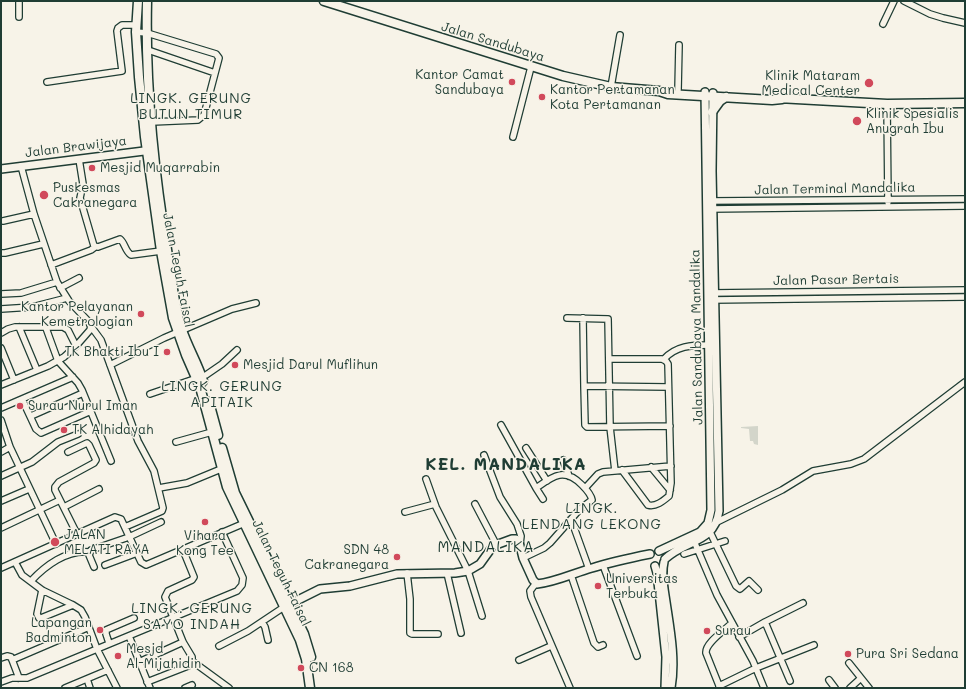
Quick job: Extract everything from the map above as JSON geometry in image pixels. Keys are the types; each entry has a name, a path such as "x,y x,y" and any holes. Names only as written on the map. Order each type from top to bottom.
{"highway":[{"name":"Jalan Teguh Faisal","path":"138,1 137,29 139,78 144,137 150,150 180,332"},
{"name":"Jalan Teguh Faisal","path":"147,1 147,33 152,122 150,180 169,296 180,332 199,377 230,477 246,522"},
{"name":"Jalan Sandubaya","path":"324,1 335,3 577,80 611,87 659,91 678,90 726,97 772,100 782,99 887,104 965,103"},
{"path":"139,78 149,78"},
{"name":"Jalan Sandubaya","path":"659,91 668,94 772,96 782,99"},
{"path":"712,112 720,101 726,97"},
{"name":"Jalan Teguh Faisal","path":"199,377 212,432 228,487 308,646 312,658 315,688"},
{"name":"Jalan Teguh Faisal","path":"287,605 304,651 310,688"}],"main road":[{"path":"709,94 712,112 709,205"},
{"name":"Jalan Sandubaya Mandalika","path":"659,551 696,534 706,526 710,519 715,482 714,422 708,345 711,297 709,94"},
{"name":"Jalan Brawijaya","path":"1,169 150,150"},
{"path":"711,297 714,422"},
{"path":"655,566 661,564 674,551 710,532 717,522 719,511 715,482"},
{"path":"287,605 323,588 344,587 392,575 407,573 447,573 468,571 480,564 490,548 496,544 514,539 520,544 523,558 533,580 539,584 571,576 627,558 650,554 656,550 662,552 664,560 662,574 669,623 672,659 671,688"},
{"path":"650,554 650,561 655,566 657,573 666,657 665,688"}],"street":[{"path":"19,1 19,17"},
{"path":"883,24 894,1"},
{"path":"904,1 930,14 965,23"},
{"path":"47,82 121,72 122,69 117,30 122,25 217,55 219,60 202,118 197,120 152,122"},
{"path":"611,87 620,35"},
{"path":"678,90 679,45"},
{"path":"148,50 215,73"},
{"path":"513,137 531,66"},
{"path":"887,104 888,206"},
{"path":"79,159 84,184 80,198 93,244 96,247"},
{"path":"21,166 50,265 67,298 100,337 138,441 154,471 159,488 163,510 125,527"},
{"name":"Jalan Terminal Mandalika","path":"709,205 965,199"},
{"path":"709,205 764,209 965,206"},
{"path":"3,221 34,214"},
{"path":"50,265 120,239 127,253 131,255 161,251"},
{"path":"1,253 43,244"},
{"path":"1,294 21,293 59,285 79,278"},
{"name":"Jalan Pasar Bertais","path":"711,297 965,290"},
{"path":"711,297 965,297"},
{"path":"1,309 32,307 67,298"},
{"path":"110,365 232,309 256,303"},
{"path":"567,318 608,319 610,427 615,471"},
{"path":"583,318 585,426 589,428 670,426"},
{"path":"1,385 58,361 68,355 90,330 90,325"},
{"path":"1,333 8,329 19,327 46,328 61,326 69,331 76,346"},
{"path":"19,327 37,370"},
{"path":"46,328 58,361 80,387 83,393 111,461"},
{"path":"609,359 664,360 676,349 685,346 708,345"},
{"path":"1,348 14,380"},
{"path":"150,394 199,377 216,368 237,350"},
{"path":"622,470 648,505 654,505 665,500 669,496 671,466 668,364 664,360"},
{"path":"1,408 72,377"},
{"path":"717,522 782,490 813,471 852,464 864,459 965,382"},
{"path":"584,386 668,387"},
{"path":"31,416 83,393"},
{"path":"22,399 38,431 43,432 91,411"},
{"path":"1,420 19,468 56,544"},
{"path":"501,425 536,488 544,499"},
{"path":"176,442 212,432"},
{"path":"1,476 37,459 58,442 78,434"},
{"path":"68,452 87,443 96,458 96,462 55,485 55,489 77,534"},
{"path":"1,452 10,447"},
{"path":"526,448 547,481"},
{"path":"484,455 500,497 518,525 521,536 520,544"},
{"path":"563,460 569,476"},
{"path":"587,486 598,474 622,470 671,466"},
{"path":"651,468 670,490"},
{"path":"159,488 187,483 222,469"},
{"path":"523,558 547,546 582,507 592,500 591,496 582,484 563,474 557,475 536,488"},
{"path":"426,479 435,504 468,571 482,616"},
{"path":"1,501 30,489"},
{"path":"64,507 99,489"},
{"path":"1,528 60,500"},
{"path":"405,512 435,504"},
{"path":"475,504 496,544"},
{"path":"1,568 115,517 121,519 142,563 148,565 246,522"},
{"path":"571,519 589,569"},
{"path":"30,581 46,567 57,560 76,552 90,552 161,522"},
{"path":"1,682 12,678 27,678 237,591 243,582 242,576 222,532"},
{"path":"710,532 738,588 740,589 749,582 758,590"},
{"path":"694,541 717,595 756,668 764,688"},
{"path":"684,554 699,552 718,546 725,541"},
{"path":"183,550 194,577 166,593 166,600 183,642 192,657 192,661 229,688"},
{"path":"90,552 89,555 94,567"},
{"path":"105,565 137,553"},
{"path":"15,562 22,575 42,590 81,610 117,688"},
{"path":"603,565 637,656"},
{"path":"407,573 410,599 410,632 412,634 438,634"},
{"path":"447,573 461,633"},
{"path":"571,576 594,643 598,647 604,645"},
{"path":"536,583 530,591 531,597 570,688"},
{"path":"42,590 37,614 39,618 73,605"},
{"path":"739,637 803,603"},
{"path":"219,646 239,637 287,605"},
{"path":"109,643 106,630 134,618"},
{"path":"262,622 265,627 268,640"},
{"path":"765,622 790,681"},
{"path":"732,623 706,648 706,653 719,687 756,668 814,645"},
{"path":"12,659 89,627"},
{"path":"129,636 150,688"},
{"path":"139,662 183,642"},
{"path":"519,660 551,646"},
{"path":"1,658 7,656 12,659 20,678"},
{"path":"147,682 188,666 192,661"},
{"path":"849,663 868,688"},
{"path":"65,688 108,670"},
{"path":"850,688 861,678"},
{"path":"87,679 90,688"},
{"path":"829,680 835,688"},
{"path":"186,688 192,685"}],"shaded area":[{"path":"758,426 758,445 754,444 753,441 750,441 749,429 741,427"}],"place":[{"name":"Kantor Camat Sandubaya","path":"512,82"},
{"name":"Klinik Mataram Medical Center","path":"869,83"},
{"name":"Kantor Pertamanan Kota Pertamanan","path":"542,97"},
{"name":"Klinik Spesialis Anugrah Ibu","path":"857,121"},
{"name":"Mesjid Muqarrabin","path":"92,168"},
{"name":"Puskesmas Cakranegara","path":"44,195"},
{"name":"Kantor Pelayanan Kemetrologian","path":"141,314"},
{"name":"TK Bhakti Ibu I","path":"167,352"},
{"name":"Mesjid Darul Muflihun","path":"235,365"},
{"name":"Surau Nurul Iman","path":"20,406"},
{"name":"TK Alhidayah","path":"64,430"},
{"name":"Vihara Kong Tee","path":"205,522"},
{"name":"JALAN MELATI RAYA","path":"55,542"},
{"name":"SDN 48 Cakranegara","path":"397,557"},
{"name":"Universitas Terbuka","path":"598,586"},
{"name":"Lapangan Badminton","path":"100,630"},
{"name":"Surau","path":"707,631"},
{"name":"Pura Sri Sedana","path":"848,654"},
{"name":"Mesjd Al-Mijahidin","path":"118,656"},
{"name":"CN 168","path":"301,668"}],"district":[{"name":"LINGK. GERUNG BUTUN TIMUR","path":"191,108"},
{"name":"LINGK. GERUNG APITAIK","path":"222,396"},
{"name":"KEL. MANDALIKA","path":"506,465"},
{"name":"LINGK. LENDANG LEKONG","path":"592,518"},
{"name":"MANDALIKA","path":"486,547"},
{"name":"LINGK. GERUNG SAYO INDAH","path":"192,618"}]}
